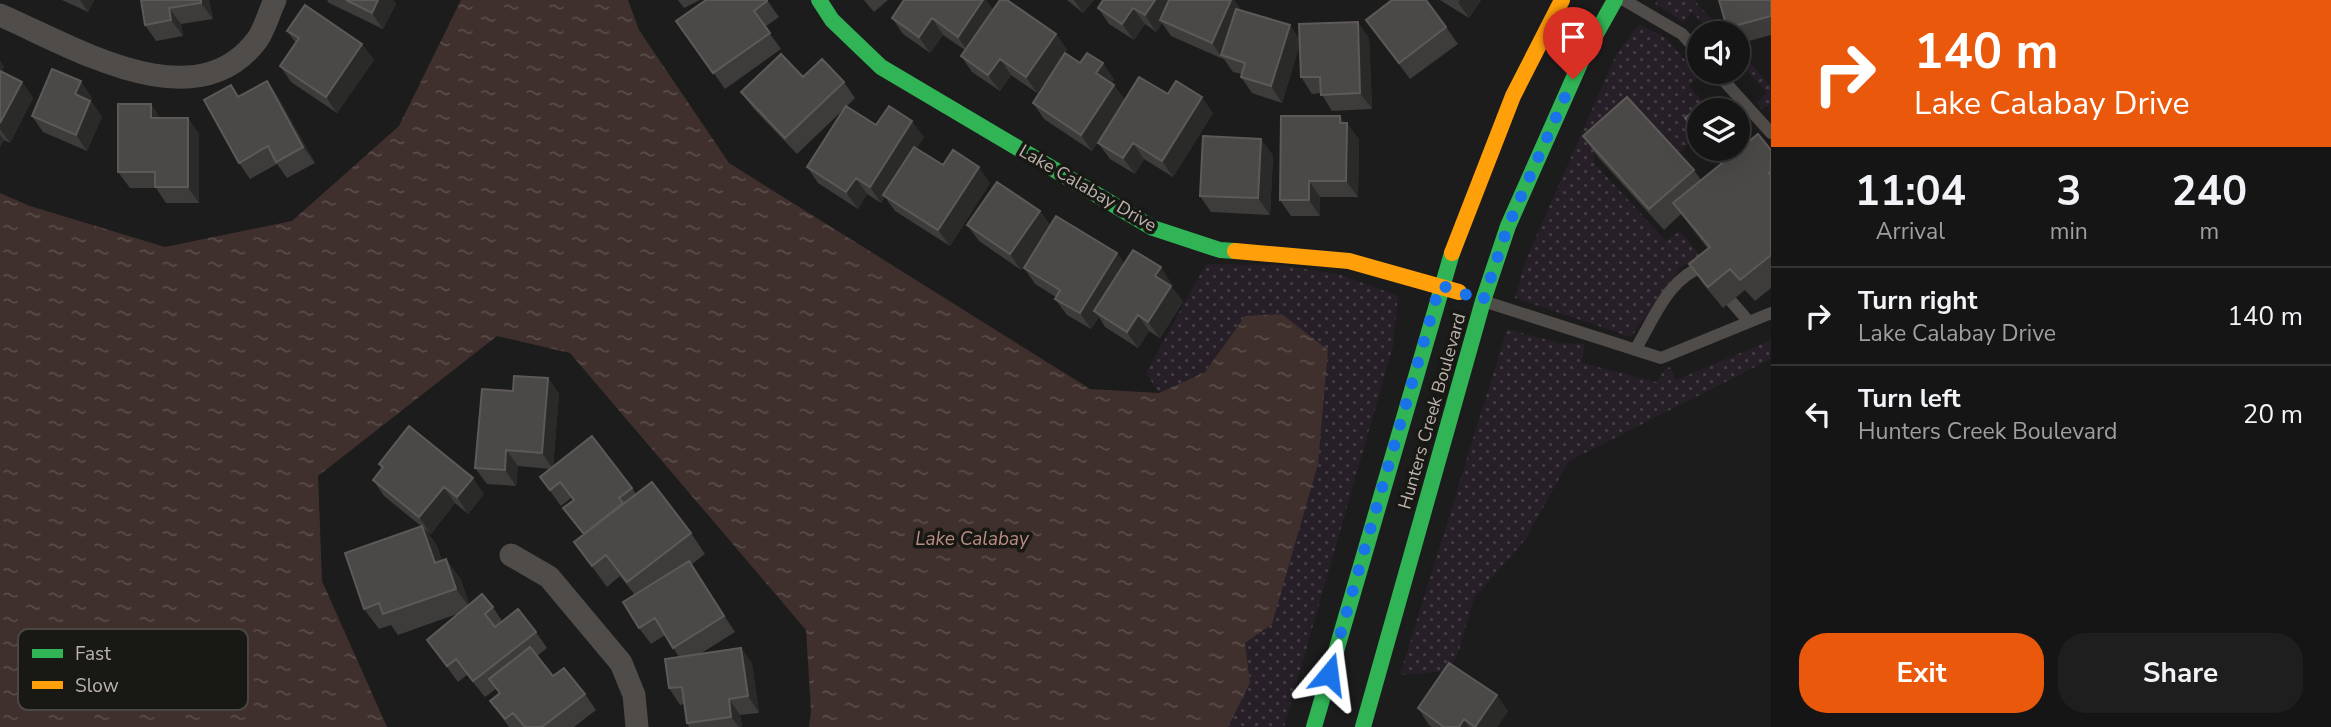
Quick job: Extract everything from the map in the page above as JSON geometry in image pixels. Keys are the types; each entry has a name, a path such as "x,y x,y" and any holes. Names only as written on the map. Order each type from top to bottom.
{"street":[{"path":"0,15 133,73 183,79 224,68 241,54 257,40 275,0"},
{"name":"Lake Calabay Drive","path":"819,0 832,20 881,67 1153,228 1220,250 1349,261 1440,285 1483,301"},
{"name":"Hunters Creek Boulevard","path":"1314,727 1440,285 1493,139 1542,34 1562,0"},
{"name":"Hunters Creek Boulevard","path":"1363,727 1483,301 1508,226 1582,59 1615,0"},
{"path":"511,555 549,577 621,663 635,695 637,727"}],"lane":[{"path":"1624,0 1687,40"},
{"path":"1727,84 1771,134"},
{"path":"1635,349 1675,283 1690,271 1704,266 1713,278"},
{"path":"1483,301 1661,358 1771,313"},
{"path":"1731,301 1749,323"}],"shaded area":[{"path":"1657,0 1694,0 1713,21 1701,21 1692,12 1684,22 1655,4"},
{"path":"1639,24 1667,39 1687,62 1687,84 1691,84 1689,86 1700,98 1687,98 1687,145 1679,153 1639,113 1593,155 1595,164 1666,241 1680,231 1701,257 1681,267 1631,337 1515,298 1525,262 1616,55"},
{"path":"1750,62 1771,86 1771,104 1762,109 1757,103 1767,93 1750,74"},
{"path":"1206,264 1278,265 1339,274 1398,296 1393,346 1284,727 1228,727 1250,683 1245,642 1245,316 1205,372 1159,393 1146,373"},
{"path":"1507,329 1560,343 1585,344 1582,363 1657,382 1665,369 1670,367 1676,380 1771,340 1771,359 1569,461 1525,540 1474,598 1459,650 1449,671 1400,675"}],"water":[{"name":"Lake Calabay","path":"461,0 628,0 639,30 729,163 1090,389 1159,393 1205,372 1245,316 1282,314 1328,350 1318,464 1272,624 1245,643 1250,683 1228,727 809,727 811,711 806,630 570,353 497,336 318,476 322,581 387,727 0,727 0,193 30,206 165,247 292,221 399,126"}],"building":[{"path":"141,0 201,0 201,3 169,8 171,20 145,25"},
{"path":"346,0 378,0 372,13"},
{"path":"706,0 767,0 754,11 770,33 713,73 676,21"},
{"path":"904,0 983,0 958,37 932,18 919,37 892,18"},
{"path":"1000,0 1007,0 1056,34 1026,77 1000,59 988,75 961,56"},
{"path":"1103,0 1155,0 1145,15 1133,8 1122,24 1098,8"},
{"path":"1169,0 1231,0 1212,43 1160,20"},
{"path":"1392,0 1426,0 1446,27 1399,63 1366,20"},
{"path":"1719,0 1771,0 1771,16 1750,22 1725,21"},
{"path":"305,5 362,44 326,97 280,66 299,38 287,31"},
{"path":"1236,9 1290,25 1271,86 1241,77 1245,63 1221,55"},
{"path":"1358,22 1360,93 1321,95 1320,77 1301,77 1299,24"},
{"path":"1065,53 1080,63 1087,53 1103,63 1096,73 1114,85 1081,135 1033,103"},
{"path":"781,54 803,77 822,59 844,82 785,138 741,92"},
{"path":"52,69 81,81 75,94 90,101 76,135 32,116"},
{"path":"0,71 22,82 0,123"},
{"path":"1139,77 1168,94 1176,81 1202,97 1162,161 1133,143 1123,158 1098,143"},
{"path":"267,81 303,147 276,162 268,146 239,163 204,100 231,85 238,97"},
{"path":"1627,97 1694,170 1649,209 1583,136"},
{"path":"118,104 151,104 151,118 188,118 188,187 155,187 155,172 118,172"},
{"path":"846,106 876,125 889,106 912,121 870,187 856,178 846,192 807,167"},
{"path":"1281,116 1340,116 1340,123 1347,123 1346,181 1309,181 1309,200 1280,200"},
{"path":"1758,134 1771,150 1771,255 1740,280 1730,269 1708,287 1689,264 1710,247 1673,203 1725,161 1750,161 1750,140"},
{"path":"1203,136 1261,139 1258,198 1200,196"},
{"path":"914,147 943,165 953,150 979,167 938,230 883,195"},
{"path":"997,182 1040,211 1010,254 967,225"},
{"path":"1056,216 1117,253 1080,313 1055,299 1060,290 1024,268"},
{"path":"1133,250 1161,267 1155,276 1171,286 1148,322 1138,315 1127,332 1094,311"},
{"path":"514,376 548,378 542,453 506,450 505,470 475,468 482,389 513,391"},
{"path":"409,426 473,478 457,497 444,487 419,517 373,480 383,467 379,464"},
{"path":"592,436 632,488 619,498 623,503 584,534 563,508 574,500 560,482 550,490 540,477"},
{"path":"652,482 691,533 627,582 606,555 592,566 574,542"},
{"path":"422,526 435,563 446,559 456,589 383,614 379,603 364,609 345,553"},
{"path":"689,561 724,616 673,648 655,618 639,628 623,602"},
{"path":"482,594 493,607 485,614 495,627 518,609 536,632 473,681 456,659 447,666 427,640"},
{"path":"530,647 553,676 564,668 585,694 542,727 525,727 513,713 505,719 490,701 500,693 489,679"},
{"path":"741,648 748,696 729,699 731,717 687,723 682,687 669,688 665,659"},
{"path":"1449,663 1497,695 1475,727 1464,719 1459,727 1444,727 1418,708"}],"traffic: fast":[{"path":"819,0 832,20 881,67 1153,228 1220,250 1235,251"},
{"path":"1363,727 1483,301 1508,226 1582,59 1615,0"},
{"path":"1314,727 1452,253"}],"traffic: slow":[{"path":"1452,253 1513,96 1562,0"},
{"path":"1235,251 1349,261 1459,292"}],"route":[{"path":"1329,674 1440,285 1483,301 1508,226 1573,79"}]}
